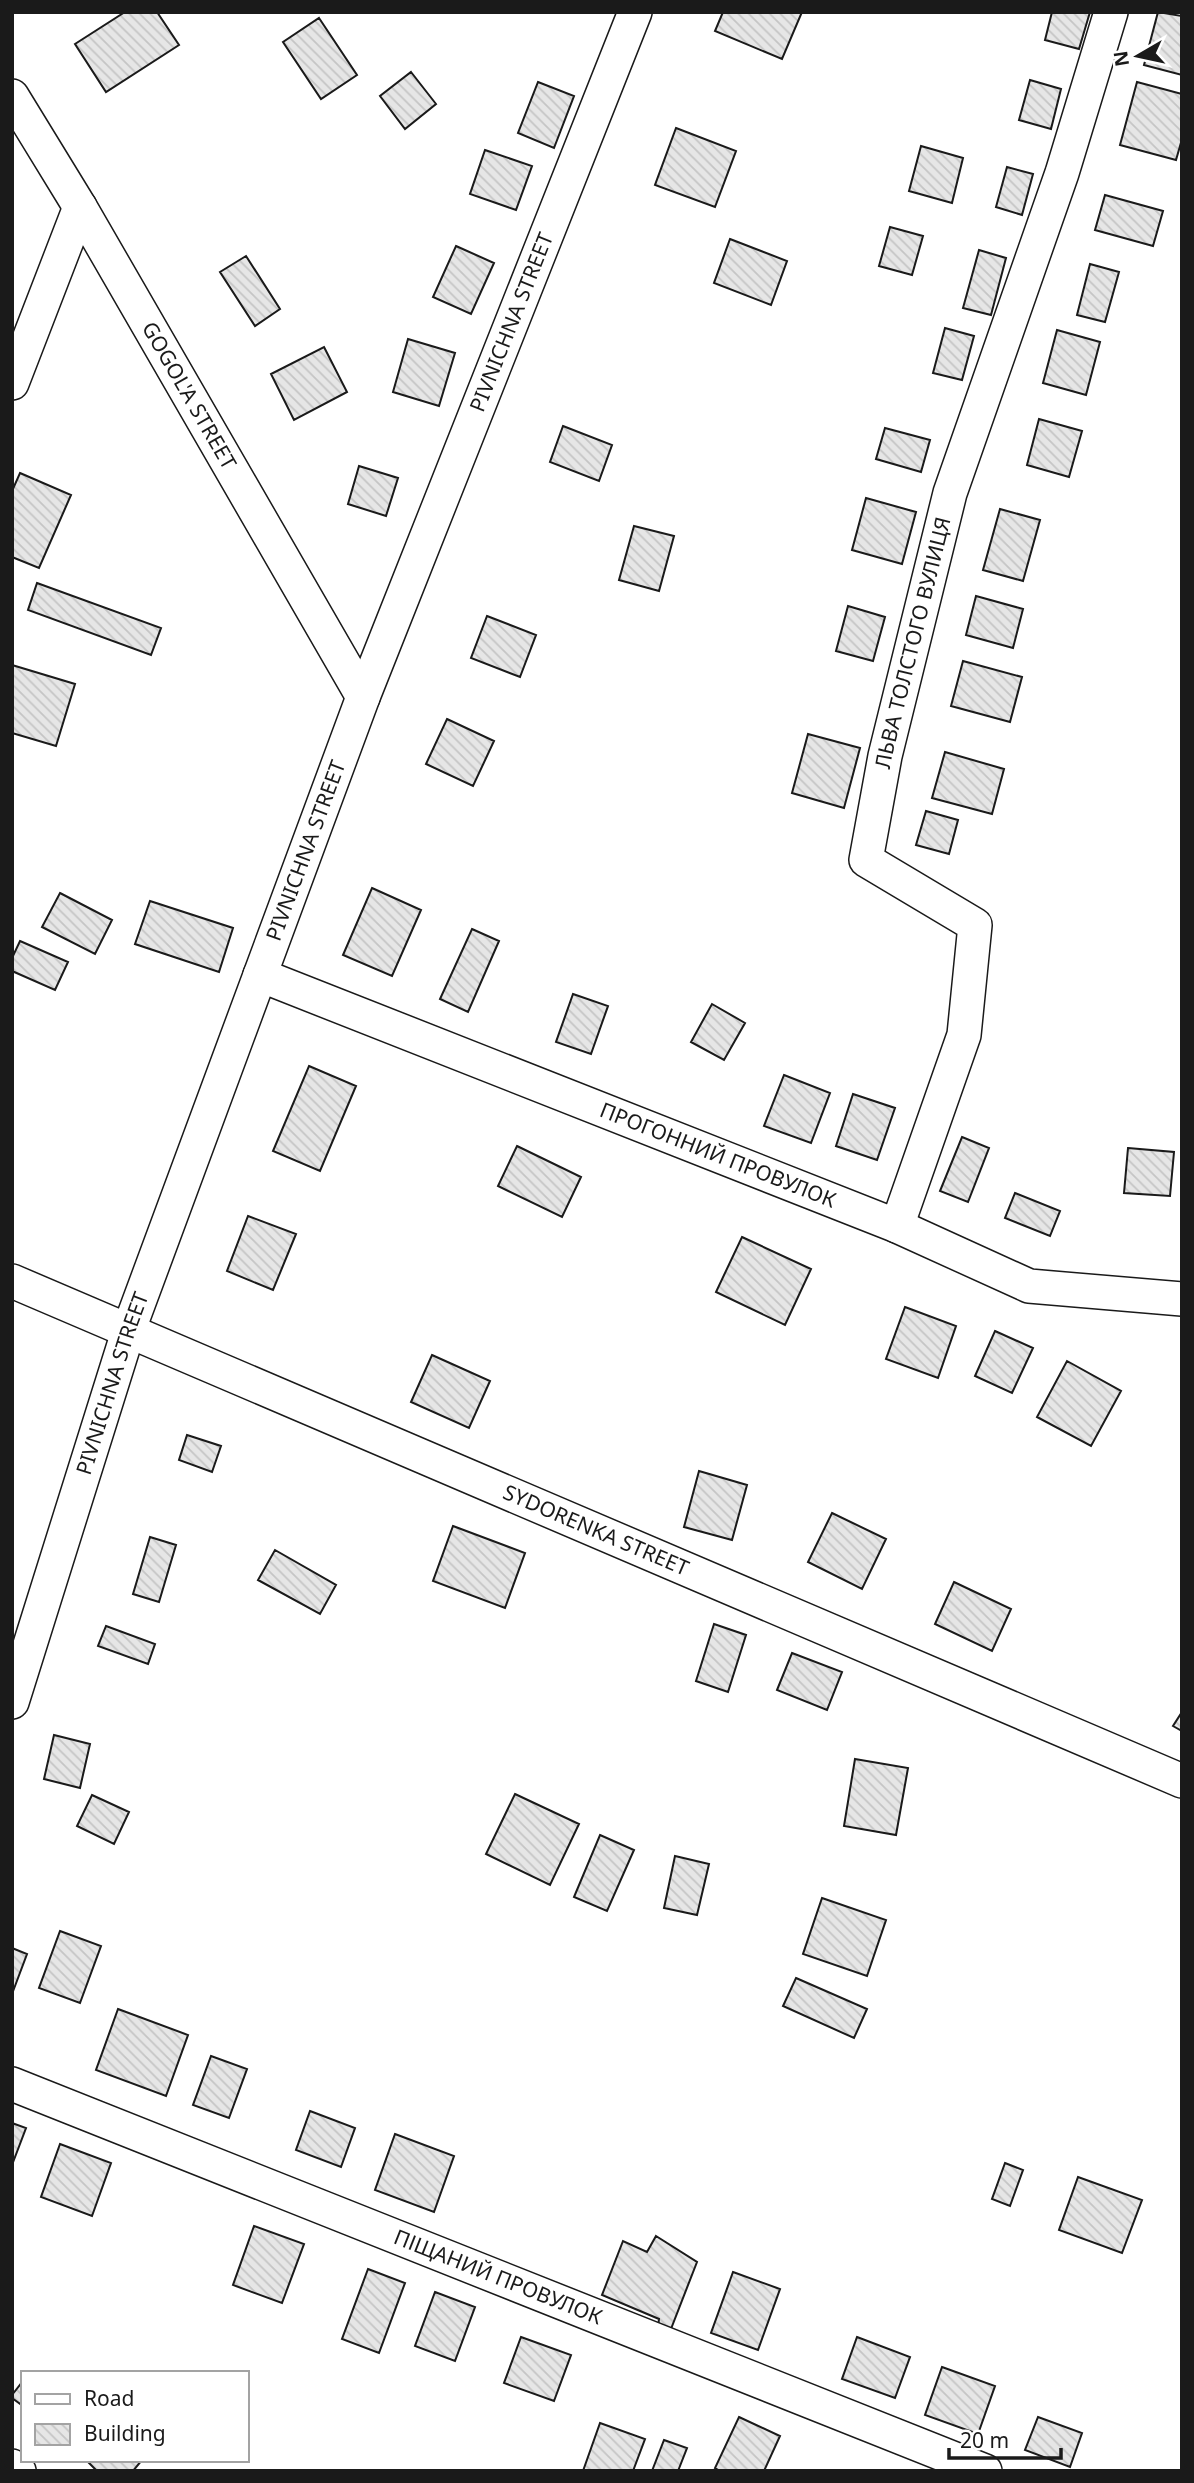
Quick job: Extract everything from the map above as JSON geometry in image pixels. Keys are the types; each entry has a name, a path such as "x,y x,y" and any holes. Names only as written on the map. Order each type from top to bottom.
{"street":[{"name":"PIVNICHNA STREET","path":"12,1703 129,1329 363,697 635,12"},
{"name":"ЛЬВА ТОЛСТОГО ВУЛИЦЯ","path":"897,1226 964,1035 975,925 866,860 885,756 950,494 1062,173 1111,12"},
{"name":"GOGOL'A STREET","path":"12,96 80,207 363,697"},
{"path":"12,383 80,207"},
{"name":"ПРОГОННИЙ ПРОВУЛОК","path":"260,975 897,1226 1029,1286 1182,1299"},
{"name":"SYDORENKA STREET","path":"12,1281 1182,1780"},
{"name":"ПІЩАНИЙ ПРОВУЛОК","path":"12,2084 985,2471"},
{"path":"12,2466 19,2471"}],"building":[{"path":"125,12 157,12 179,45 106,92 75,44"},
{"path":"723,12 802,12 782,59 715,31"},
{"path":"1052,12 1090,12 1079,49 1045,40"},
{"path":"1158,12 1182,16 1182,75 1144,65"},
{"path":"319,18 357,75 321,99 283,42"},
{"path":"411,72 436,104 405,129 380,96"},
{"path":"1030,80 1061,89 1051,129 1019,120"},
{"path":"538,82 574,96 554,148 518,133"},
{"path":"1137,82 1182,94 1182,139 1176,160 1120,145"},
{"path":"676,128 736,151 715,207 655,185"},
{"path":"921,146 963,158 952,203 909,191"},
{"path":"485,150 532,166 516,210 470,194"},
{"path":"1007,167 1033,174 1022,215 996,207"},
{"path":"1105,195 1163,211 1153,246 1095,230"},
{"path":"890,227 923,236 912,275 879,266"},
{"path":"730,239 787,261 771,305 714,283"},
{"path":"456,246 494,263 471,314 433,297"},
{"path":"979,250 1006,258 991,315 963,308"},
{"path":"246,256 280,309 255,326 220,272"},
{"path":"1090,264 1119,272 1105,322 1077,315"},
{"path":"945,328 974,336 962,380 933,373"},
{"path":"1057,330 1100,342 1086,395 1043,383"},
{"path":"408,339 455,353 439,406 393,392"},
{"path":"324,347 347,392 294,420 271,374"},
{"path":"1039,419 1082,431 1069,477 1027,465"},
{"path":"563,426 612,445 599,481 550,462"},
{"path":"885,428 930,440 921,472 876,459"},
{"path":"359,466 398,478 386,516 348,504"},
{"path":"20,473 71,495 39,568 12,557 12,491"},
{"path":"866,498 916,512 902,564 852,550"},
{"path":"1000,509 1040,520 1023,581 983,570"},
{"path":"634,526 674,536 659,591 619,580"},
{"path":"37,583 161,628 151,655 28,610"},
{"path":"976,596 1023,609 1013,648 966,635"},
{"path":"848,606 885,617 873,661 836,651"},
{"path":"487,616 536,635 520,677 471,658"},
{"path":"963,661 1022,677 1010,722 951,706"},
{"path":"12,665 75,684 56,746 12,733"},
{"path":"447,719 494,741 473,786 426,764"},
{"path":"808,734 860,748 844,808 792,793"},
{"path":"945,752 1004,769 992,814 932,798"},
{"path":"926,811 958,820 949,854 916,845"},
{"path":"372,888 421,910 392,976 343,955"},
{"path":"60,893 112,920 95,954 42,927"},
{"path":"150,901 233,928 219,972 135,944"},
{"path":"472,929 499,941 468,1012 440,999"},
{"path":"20,941 68,962 55,990 12,971 12,958"},
{"path":"573,994 608,1006 591,1054 556,1042"},
{"path":"712,1004 745,1023 724,1060 691,1042"},
{"path":"309,1066 356,1086 320,1171 273,1151"},
{"path":"784,1075 830,1093 811,1143 764,1126"},
{"path":"853,1094 895,1108 877,1160 836,1146"},
{"path":"962,1137 989,1148 968,1202 940,1191"},
{"path":"517,1146 581,1177 562,1217 498,1186"},
{"path":"1128,1148 1174,1152 1170,1196 1124,1193"},
{"path":"1015,1193 1060,1211 1050,1236 1005,1218"},
{"path":"248,1216 296,1234 273,1290 227,1271"},
{"path":"742,1237 811,1269 785,1325 716,1292"},
{"path":"905,1307 956,1326 938,1378 886,1359"},
{"path":"995,1331 1033,1348 1012,1393 975,1376"},
{"path":"432,1355 490,1381 469,1428 411,1402"},
{"path":"1067,1361 1121,1391 1091,1446 1037,1417"},
{"path":"187,1435 221,1446 212,1472 179,1460"},
{"path":"699,1471 747,1485 732,1540 684,1527"},
{"path":"832,1513 886,1539 862,1589 808,1562"},
{"path":"453,1526 525,1553 505,1608 433,1581"},
{"path":"150,1537 176,1545 159,1602 133,1594"},
{"path":"275,1550 336,1585 320,1614 258,1580"},
{"path":"954,1582 1011,1609 992,1651 935,1624"},
{"path":"714,1624 746,1635 728,1692 696,1681"},
{"path":"106,1626 155,1644 148,1664 98,1646"},
{"path":"792,1653 842,1672 827,1710 777,1690"},
{"path":"1182,1712 1182,1731 1173,1726"},
{"path":"54,1735 90,1744 80,1788 44,1779"},
{"path":"855,1759 908,1768 896,1835 844,1826"},
{"path":"515,1794 579,1824 550,1885 486,1854"},
{"path":"92,1795 129,1812 114,1844 77,1826"},
{"path":"600,1835 634,1850 607,1911 574,1897"},
{"path":"675,1856 709,1864 697,1915 664,1908"},
{"path":"822,1898 886,1920 867,1976 803,1954"},
{"path":"60,1931 101,1946 80,2003 39,1988"},
{"path":"12,1948 27,1954 12,1994"},
{"path":"796,1978 867,2009 854,2038 783,2006"},
{"path":"118,2009 188,2035 166,2096 96,2070"},
{"path":"211,2056 247,2069 229,2118 193,2105"},
{"path":"310,2111 355,2128 341,2167 296,2150"},
{"path":"12,2123 26,2128 12,2165"},
{"path":"395,2134 454,2156 434,2212 375,2190"},
{"path":"60,2144 111,2163 92,2216 41,2197"},
{"path":"1005,2163 1023,2170 1010,2206 992,2199"},
{"path":"1078,2177 1142,2200 1122,2253 1059,2230"},
{"path":"254,2226 304,2244 282,2303 233,2285"},
{"path":"656,2236 697,2262 669,2334 658,2327 659,2319 602,2295 623,2241 647,2252"},
{"path":"368,2269 405,2283 379,2353 342,2339"},
{"path":"733,2272 780,2289 758,2350 711,2333"},
{"path":"435,2292 475,2307 455,2361 415,2346"},
{"path":"521,2337 571,2355 554,2401 504,2383"},
{"path":"857,2337 910,2357 895,2398 842,2379"},
{"path":"942,2367 995,2386 978,2434 925,2415"},
{"path":"21,2384 21,2405 12,2395"},
{"path":"739,2417 780,2436 764,2471 720,2471 715,2468"},
{"path":"1038,2417 1082,2433 1070,2467 1025,2450"},
{"path":"600,2423 645,2439 633,2471 583,2471"},
{"path":"664,2440 687,2448 678,2471 652,2471"},
{"path":"88,2462 140,2462 133,2471 97,2471"}]}
